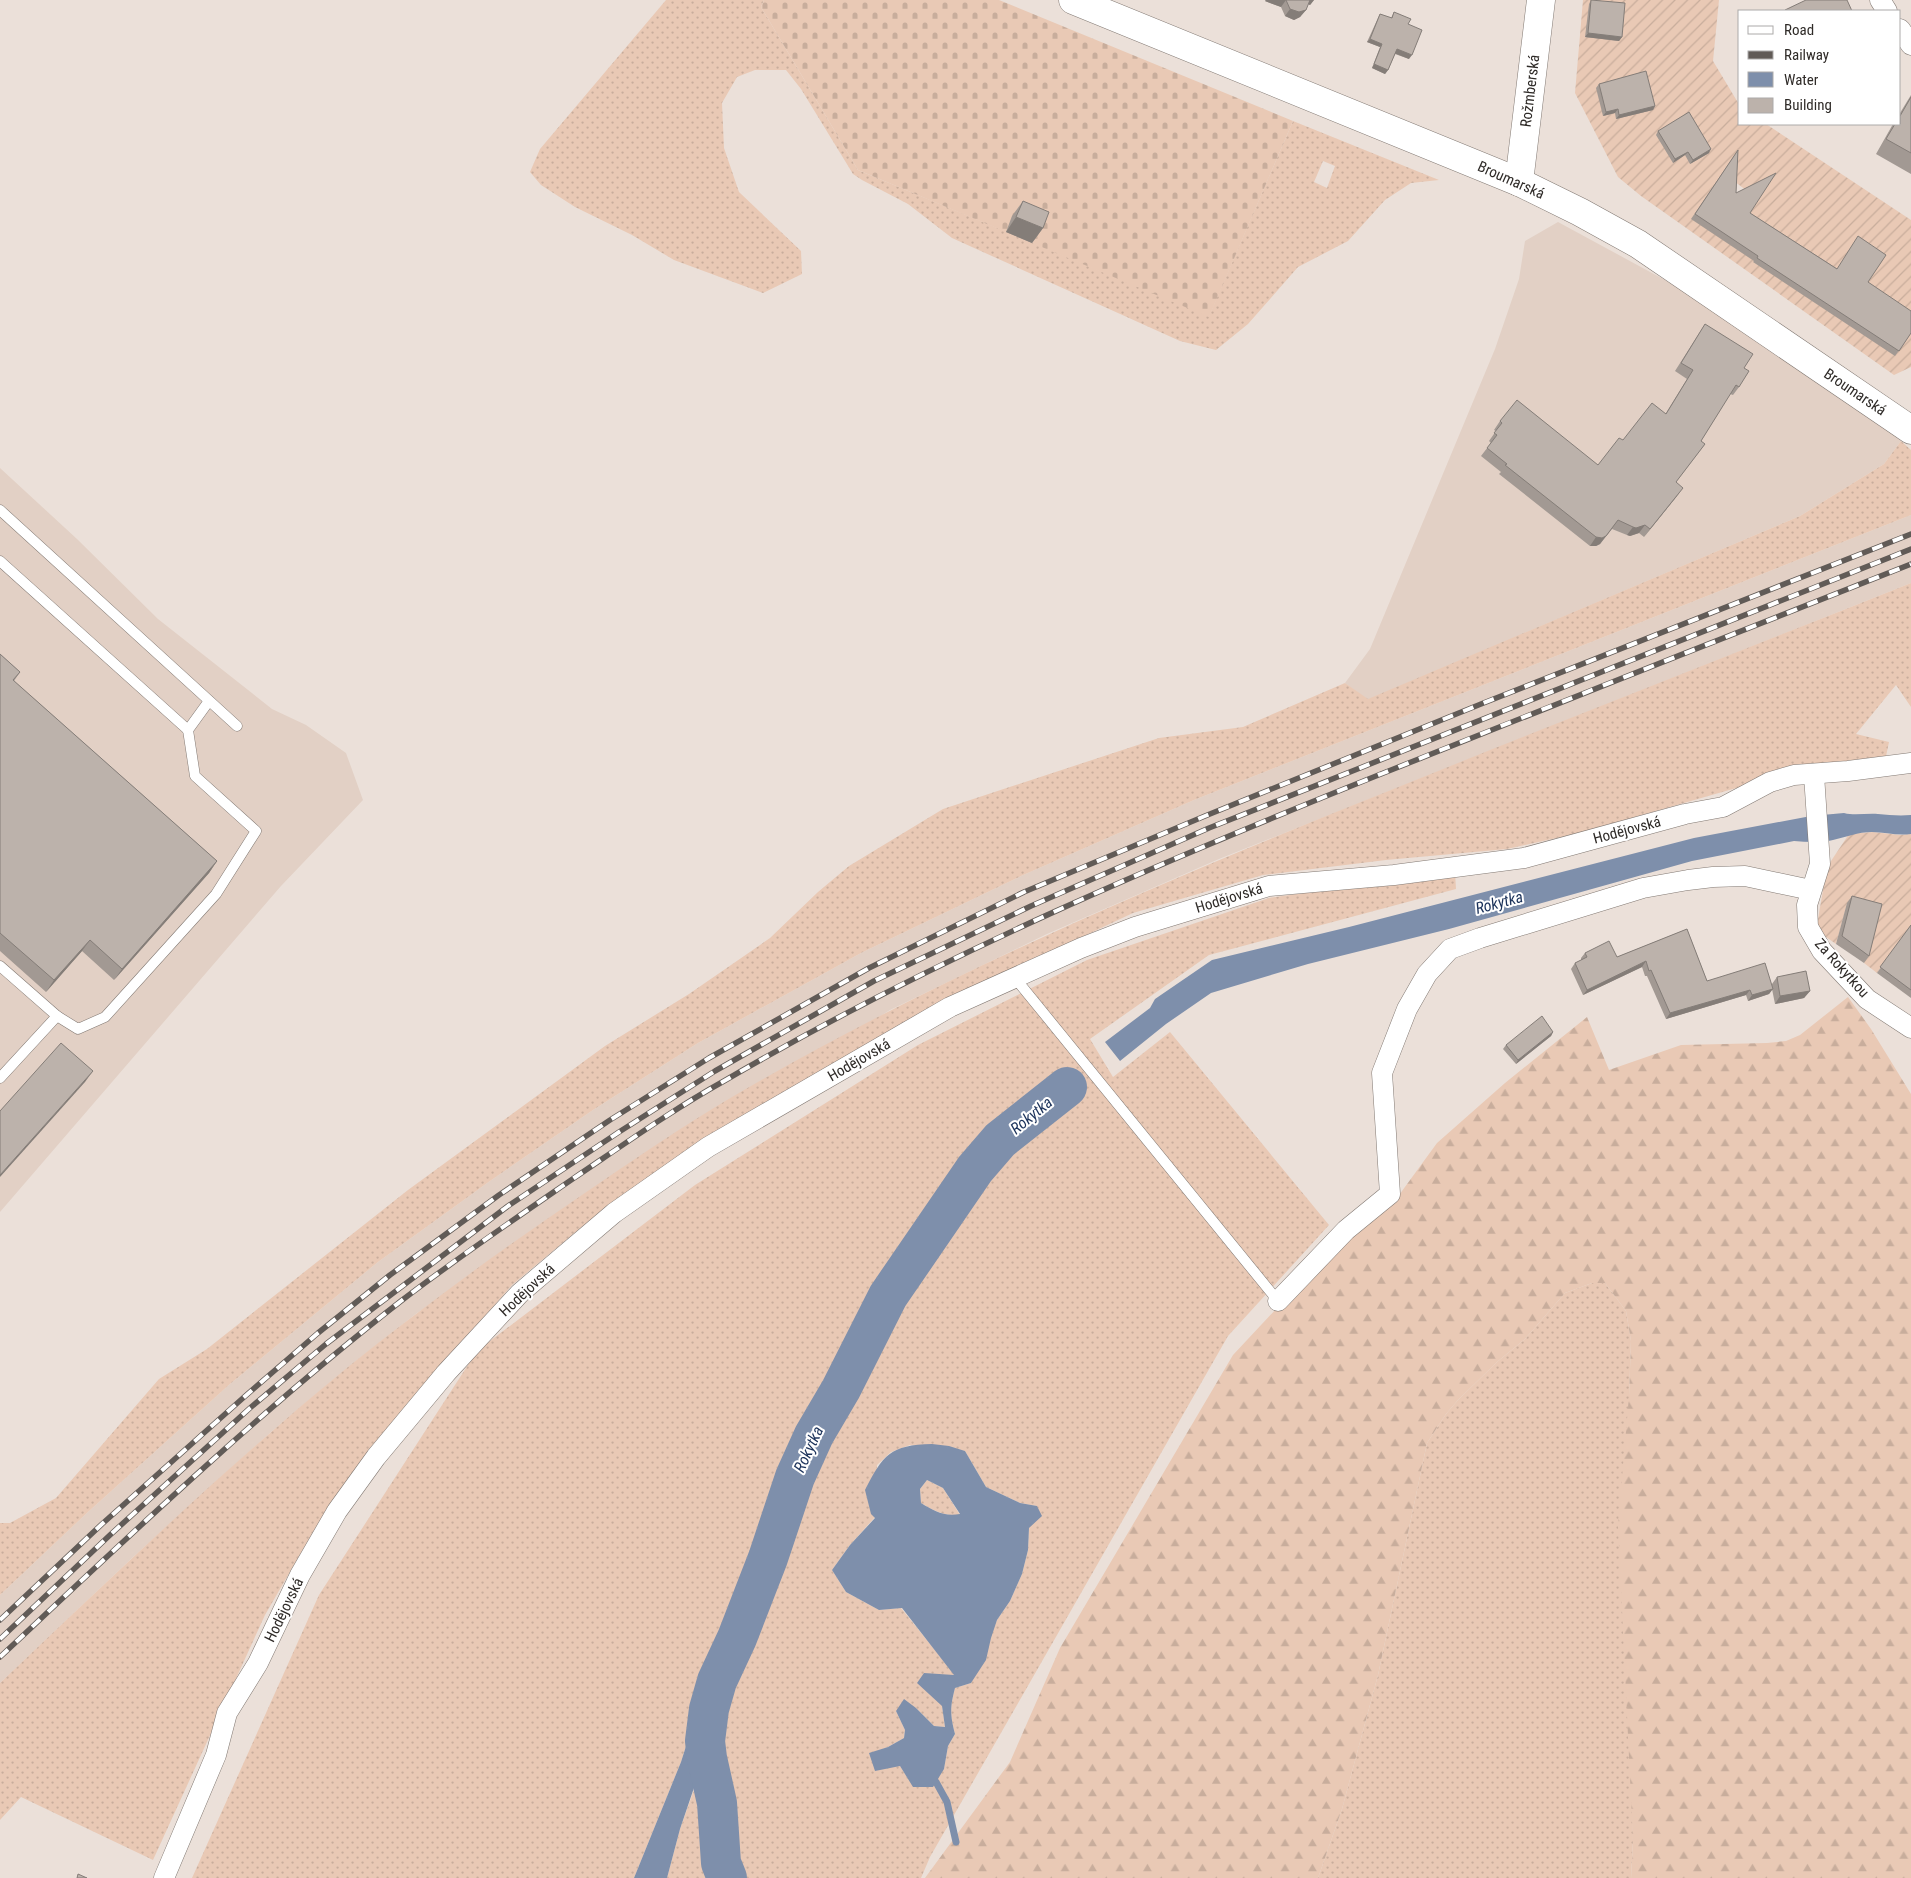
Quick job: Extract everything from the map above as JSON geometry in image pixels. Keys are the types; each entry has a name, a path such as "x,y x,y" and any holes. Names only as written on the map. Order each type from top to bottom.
{"street":[{"name":"Broumarská","path":"1073,0 1518,182 1580,212 1638,244 1908,421"},
{"name":"Rožmberská","path":"1518,182 1538,3"},
{"path":"1901,30 1911,45"},
{"name":"Hodějovská","path":"164,1878 216,1755 227,1713 258,1663 300,1575 337,1511 376,1457 446,1373 520,1293 614,1213 708,1146 950,1007 1081,948 1135,926 1269,886 1394,875 1524,858 1685,814 1723,807 1770,782 1794,775 1911,763"},
{"name":"Za Rokytkou","path":"1814,774 1819,870 1807,906 1808,927 1822,951 1867,998 1911,1028"},
{"path":"1278,1301 1346,1230 1390,1194 1382,1074 1407,1009 1427,974 1450,949 1643,888 1688,880 1745,876 1811,890"}],"lane":[{"path":"0,510 237,726"},
{"path":"0,561 188,730 194,776 256,831 216,894 105,1017 78,1029 57,1016 0,966"},
{"path":"188,730 209,701"},
{"path":"1015,978 1179,1182 1278,1301"},
{"path":"0,1078 57,1016"}],"shaded area":[{"path":"1558,222 1687,292 1862,409 1901,441 1884,464 1800,516 1367,700 1345,683 1370,649 1495,349 1519,279 1525,241"},
{"path":"0,468 77,539 158,619 272,709 306,725 346,753 363,800 281,886 0,1212"},
{"path":"1911,515 1911,583 1219,859 1047,934 890,1010 417,1313 271,1432 131,1559 0,1683 0,1595 88,1512 230,1384 378,1262 593,1110 698,1043 861,953 1021,876 1194,800"}],"green space":[{"path":"666,0 764,0 761,7 858,170 1209,316 1293,121 1439,180 1411,183 1385,200 1348,241 1298,267 1248,324 1216,350 1180,341 952,238 908,204 862,180 853,174 801,89 786,70 755,70 737,77 722,103 724,148 739,192 801,251 802,274 763,293 674,260 632,235 575,207 541,185 530,172 540,149","holes":["1323,161 1335,166 1327,188 1314,182"]},
{"path":"764,0 999,0 1293,121 1209,317 858,170 761,7"},
{"path":"1583,0 1719,0 1713,61 1738,103 1738,125 1768,125 1911,220 1911,367 1894,375 1641,196 1618,177 1575,93","holes":["1734,181 1747,191 1729,244"]},
{"path":"1901,441 1911,450 1911,515 1194,800 1021,876 861,953 698,1043 593,1110 378,1262 230,1384 88,1512 0,1595 0,1523 10,1523 56,1498 159,1379 207,1349 408,1190 605,1046 689,994 770,938 818,892 849,866 943,809 1159,738 1243,727 1345,683 1368,699 1800,516 1884,464"},
{"path":"1911,583 1911,707 1896,685 1856,734 1889,742 1885,761 1799,770 1579,833 1507,849 1386,860 1263,875 1133,913 948,1000 584,1225 512,1285 369,1449 313,1532 265,1615 153,1860 21,1797 0,1820 0,1683 215,1482 348,1367 493,1257 675,1132 811,1052 892,1010 1056,931 1139,894 1307,824"},
{"path":"1873,832 1900,835 1911,834 1911,926 1877,973 1864,963 1877,912 1847,904 1836,944 1816,930 1825,879 1831,861 1849,834"},
{"path":"1455,872 1456,889 1209,955 1090,1039 1113,1077 1170,1032 1329,1225 1228,1336 930,1857 921,1878 667,1878 680,1829 700,1773 713,1762 713,1743 723,1688 702,1696 681,1762 634,1878 192,1878 319,1595 477,1351 695,1185 918,1045 1087,960 1269,898","holes":["910,1445 965,1451 986,1487 1020,1503 1037,1506 1029,1528 1028,1550 1022,1574 1010,1601 997,1620 971,1683 955,1688 951,1711 955,1734 948,1746 944,1769 913,1786 900,1766 869,1754 888,1747 904,1738 905,1730 896,1711 916,1708 934,1726 945,1727 942,1706 955,1675 901,1608 879,1610 846,1592 832,1570 850,1545 875,1517 877,1465 891,1452"]},
{"path":"1848,997 1871,1029 1911,1094 1911,1878 1631,1878 1633,1841 1618,1525 1629,1396 1631,1341 1626,1311 1605,1283 1592,1283 1565,1293 1525,1339 1497,1362 1458,1400 1446,1414 1427,1443 1378,1675 1342,1809 1318,1878 925,1878 1010,1762 1060,1648 1233,1355 1318,1264 1394,1202 1437,1143 1505,1083 1587,1017 1609,1070 1681,1045 1786,1041 1800,1035"},
{"path":"1592,1283 1605,1283 1626,1311 1631,1341 1629,1396 1633,1841 1631,1878 1318,1878 1342,1809 1378,1675 1427,1443 1446,1414 1458,1400 1497,1362 1525,1339 1565,1293"},
{"path":"927,1480 943,1488 960,1515 949,1515 939,1512 921,1503 920,1489"}],"water":[{"path":"1844,813 1911,815 1911,834 1867,832 1824,842 1794,841 1692,861 1449,929 1308,964 1211,993 1166,1024 1120,1061 1105,1042 1150,1008 1155,999 1212,960 1349,927 1694,838 1811,816"},
{"path":"918,1445 949,1446 965,1451 986,1487 1020,1503 1037,1506 1042,1516 1029,1528 1028,1550 1022,1574 1010,1601 997,1620 986,1660 971,1683 955,1688 951,1711 955,1734 948,1746 944,1769 933,1787 913,1787 900,1766 875,1771 869,1753 888,1747 904,1738 905,1730 896,1711 904,1699 934,1726 945,1727 942,1706 917,1683 924,1673 954,1675 902,1608 879,1610 846,1592 832,1570 850,1545 875,1518 871,1514 865,1490 877,1468 883,1460 897,1450","holes":["927,1480 943,1488 960,1514 944,1514 921,1503 920,1489"]},
{"path":"723,1687 713,1743 713,1762 699,1773 680,1829 667,1878 634,1878 681,1762 702,1696"}],"building":[{"path":"1286,0 1310,0 1306,10 1299,12 1290,9"},
{"path":"1591,0 1625,3 1622,37 1588,33"},
{"path":"1806,0 1847,0 1852,10 1785,10"},
{"path":"1394,12 1411,19 1408,24 1422,30 1412,55 1397,49 1388,70 1374,64 1382,44 1370,39 1380,14 1392,18"},
{"path":"1646,71 1655,106 1619,115 1618,109 1606,112 1599,84"},
{"path":"1911,97 1911,153 1886,139 1894,125 1901,125 1901,114"},
{"path":"1689,112 1711,149 1693,160 1688,152 1675,159 1658,131"},
{"path":"1738,150 1736,193 1776,173 1750,213 1837,269 1858,236 1886,255 1868,282 1911,311 1911,333 1899,351 1757,258 1758,256 1695,214"},
{"path":"1023,201 1049,212 1043,228 1016,217"},
{"path":"1705,324 1753,354 1744,368 1749,371 1739,387 1736,385 1701,441 1705,444 1676,482 1683,488 1650,529 1645,525 1636,528 1618,520 1606,536 1602,538 1596,537 1505,465 1507,464 1487,448 1497,435 1494,433 1502,423 1500,421 1517,400 1598,465 1619,438 1623,440 1652,403 1666,414 1693,370 1681,363"},
{"path":"0,654 20,672 13,680 217,861 122,969 90,940 54,980 0,933"},
{"path":"1852,896 1882,904 1869,956 1842,936"},
{"path":"1911,925 1911,990 1880,967"},
{"path":"1687,929 1707,981 1765,963 1773,989 1752,995 1750,990 1670,1013 1646,961 1587,990 1575,963 1587,957 1585,953 1609,941 1617,957"},
{"path":"1806,971 1810,991 1780,996 1777,977"},
{"path":"1542,1016 1553,1032 1518,1060 1506,1045"},
{"path":"61,1043 93,1071 0,1175 0,1111"},
{"path":"78,1874 87,1878 77,1878"}],"waterway":[{"name":"Rokytka","path":"727,1878 721,1863 717,1803 705,1741 709,1709 717,1681 737,1638 768,1558 795,1477 814,1435 841,1389 888,1296 975,1169 1000,1140 1067,1087"},
{"path":"936,1782 947,1802 956,1842"}],"railway":[{"path":"0,1620 102,1524 243,1398 318,1333 390,1275 499,1195 610,1120 709,1058 869,968 1024,892 1481,704 1911,534"},
{"path":"0,1639 110,1535 250,1408 326,1344 508,1206 715,1071 874,981 1031,906 1209,828 1911,549"},
{"path":"0,1657 196,1474 297,1386 401,1301 574,1178 667,1116 724,1081 803,1036 884,994 1047,915 1130,878 1381,774 1911,564"}]}
